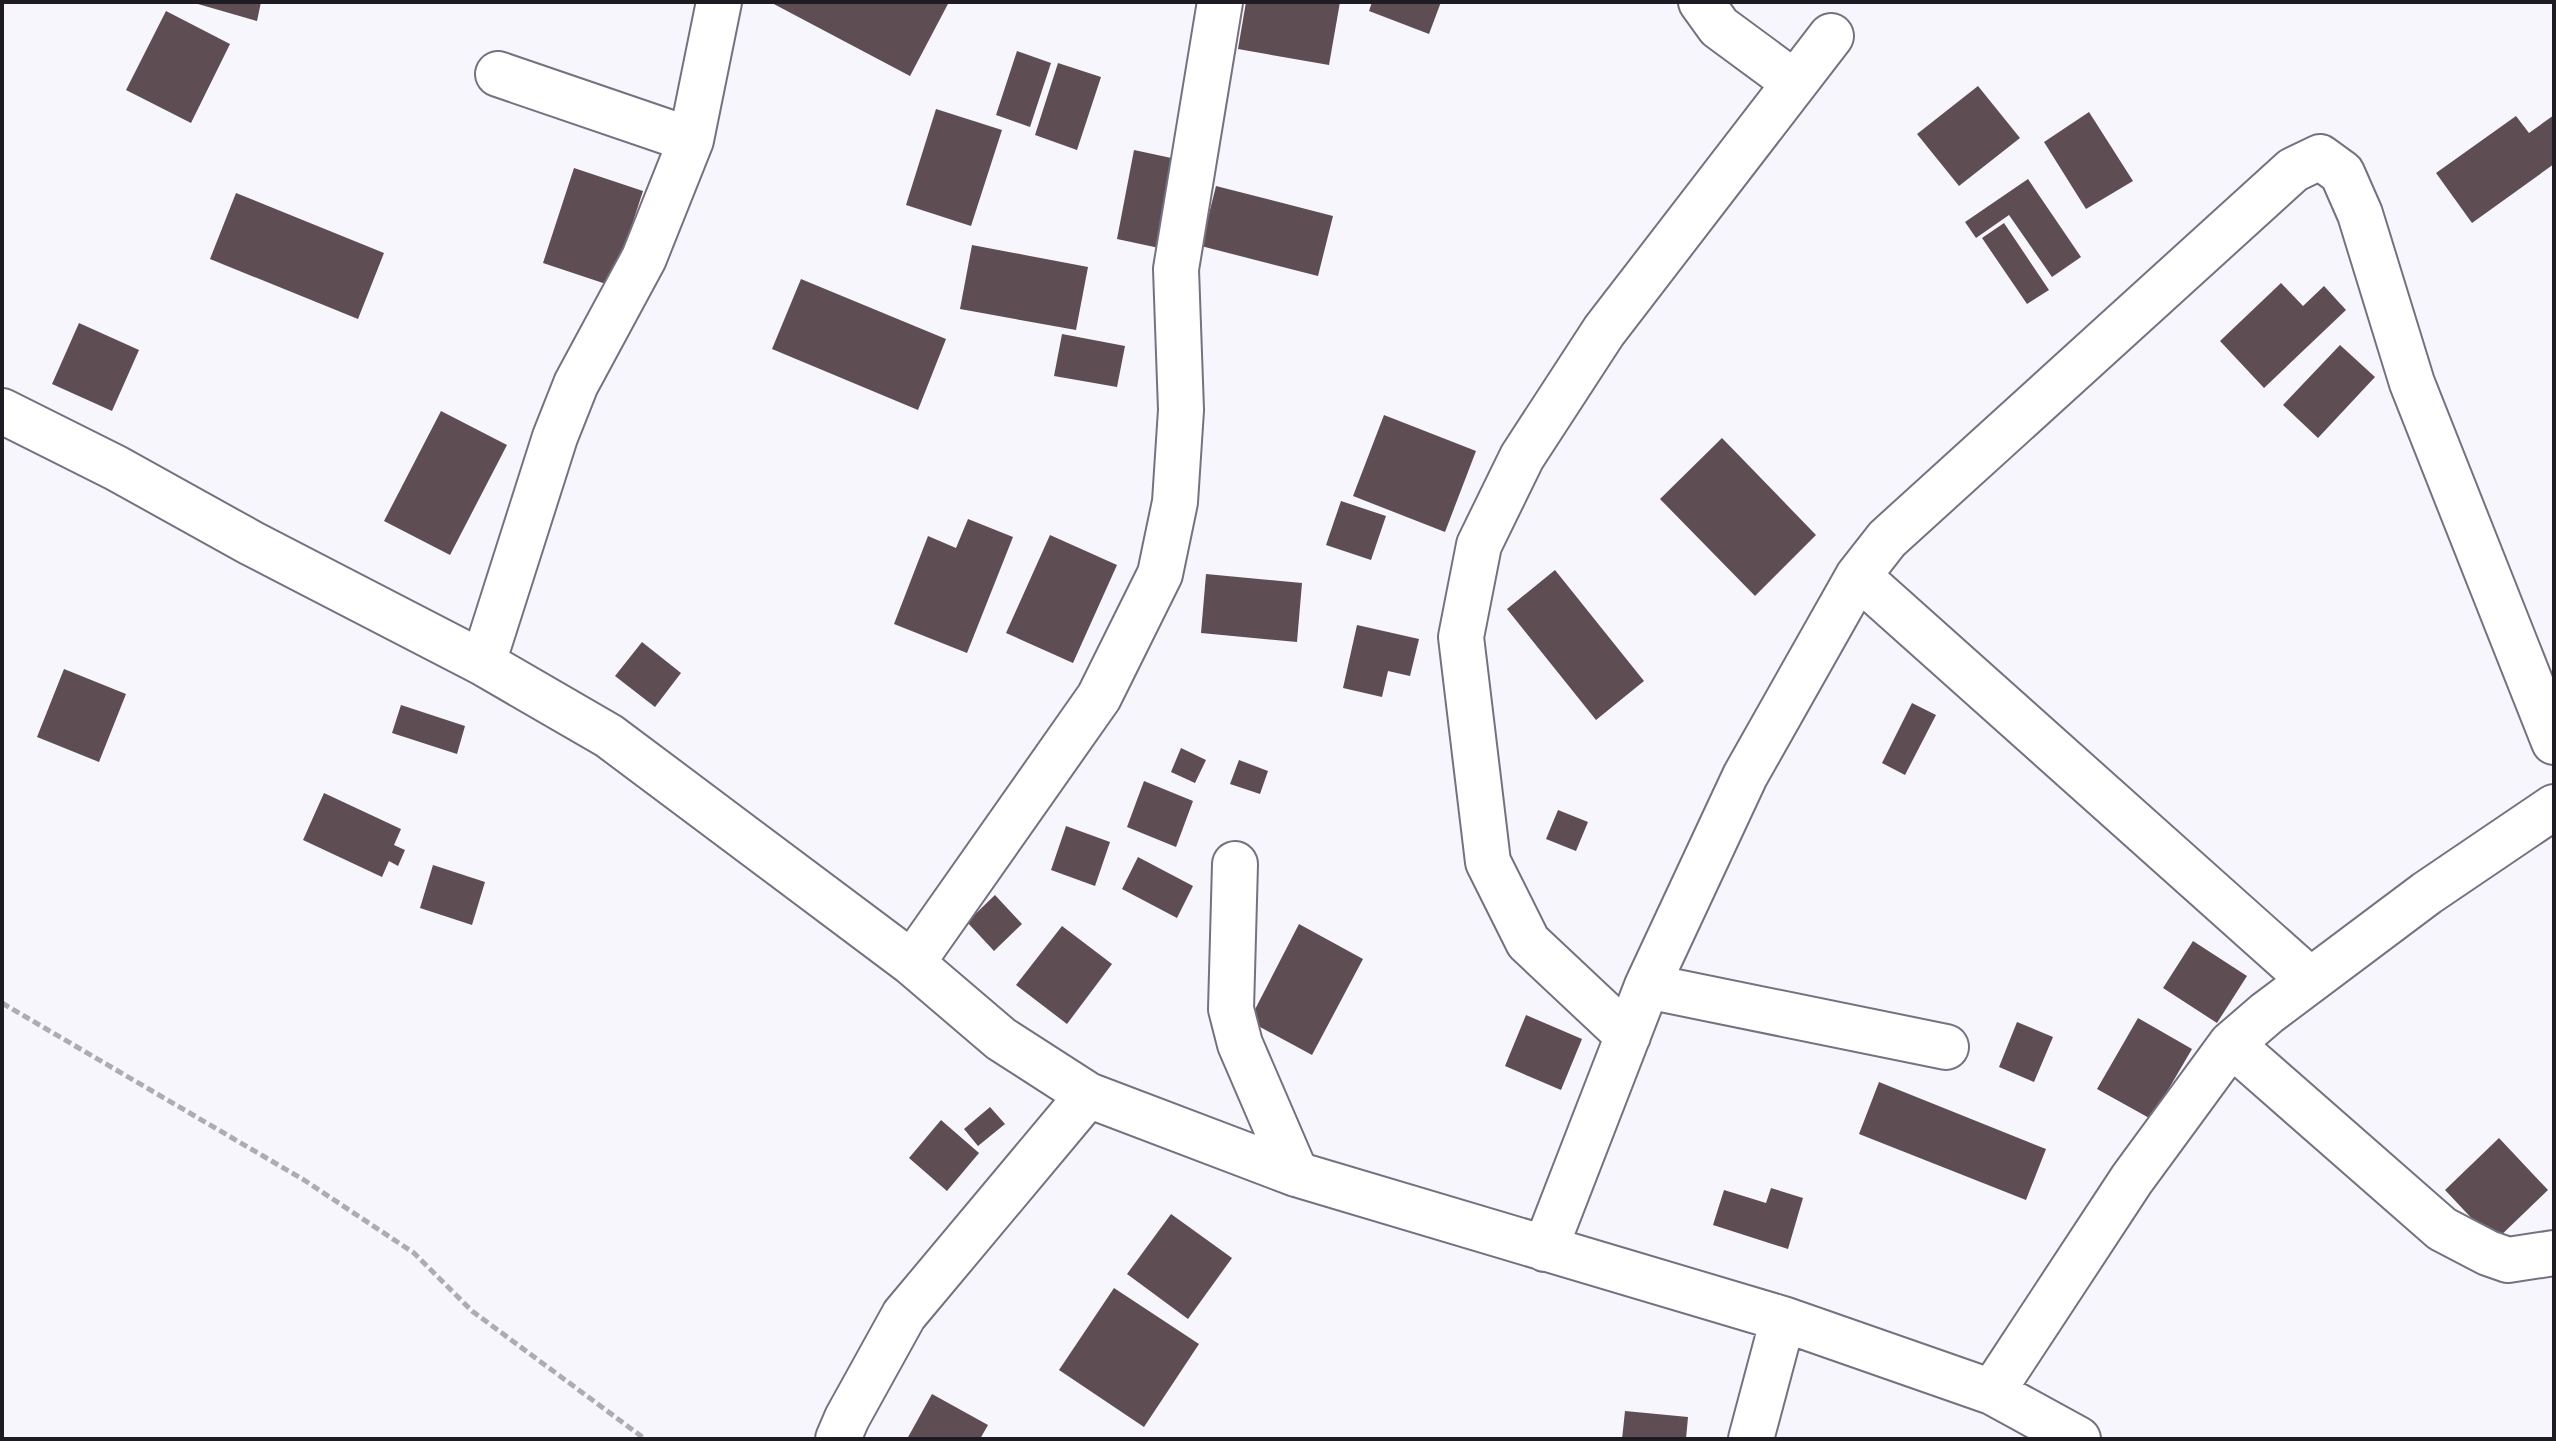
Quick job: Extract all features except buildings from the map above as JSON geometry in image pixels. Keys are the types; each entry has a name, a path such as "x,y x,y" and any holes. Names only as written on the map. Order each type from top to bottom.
{"street":[{"path":"483,663 555,437 571,397 644,258 691,140 719,2"},
{"path":"912,963 1099,697 1160,574 1175,502 1181,410 1176,269 1220,2"},
{"path":"1701,2 1719,27 1795,83"},
{"path":"1628,1036 1528,942 1488,862 1461,637 1479,545 1522,457 1604,331 1831,36"},
{"path":"498,74 691,140"},
{"path":"1545,1249 1647,986 1745,776 1858,576 1887,539 2293,170 2320,157 2342,173 2360,214 2412,383 2554,742"},
{"path":"2,411 116,468 251,543 483,663 609,736 912,963 1001,1039 1088,1095 1296,1174 1783,1319 1992,1392 2078,1439"},
{"path":"1858,576 2310,980"},
{"path":"1992,1392 2132,1179 2231,1044 2310,980 2427,893 2554,807"},
{"path":"1235,864 1231,1009 1240,1044 1296,1174"},
{"path":"1647,986 1946,1047"},
{"path":"2231,1044 2442,1229 2508,1260 2554,1253"},
{"path":"838,1439 904,1315 1088,1095"},
{"path":"1751,1439 1783,1319"}],"path":[{"path":"2,1003 304,1180 414,1253 472,1311 645,1439"}]}
